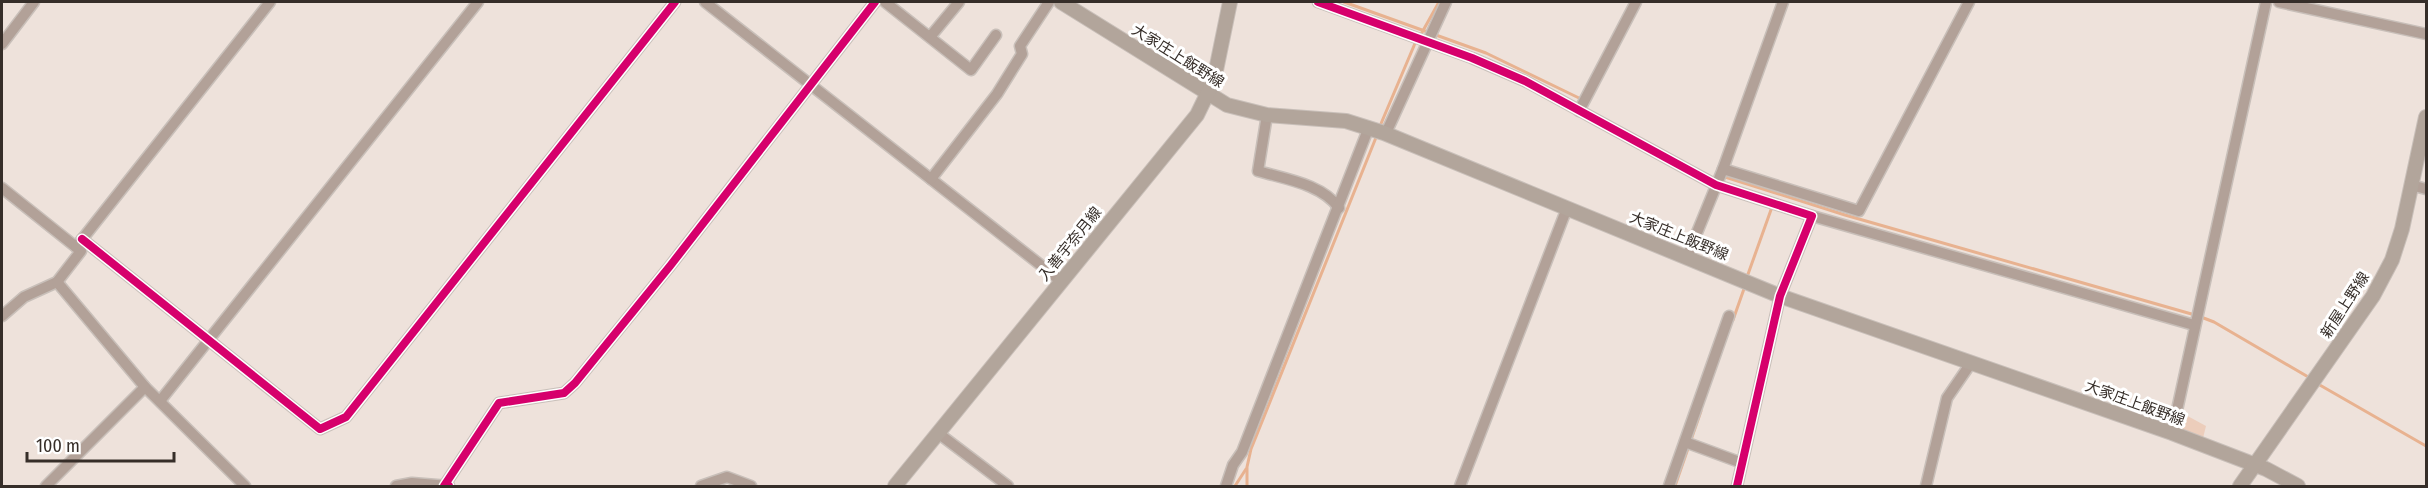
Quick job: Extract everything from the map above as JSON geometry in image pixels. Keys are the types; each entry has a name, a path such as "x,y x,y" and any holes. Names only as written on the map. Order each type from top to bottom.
{"main road":[{"name":"大家庄上飯野線","path":"1061,2 1227,105 1268,116 1336,120 1386,133 1780,296 2172,433 2255,465 2298,486"},
{"name":"入善宇奈月線","path":"895,486 1197,114 1214,80 1230,2"},
{"name":"新屋上野線","path":"2240,486 2373,296 2392,260 2427,117"}],"street":[{"path":"2,44 34,2"},
{"path":"79,243 270,2"},
{"path":"160,401 478,2"},
{"path":"2,188 79,243 320,429 346,417 675,2"},
{"path":"705,2 1061,281"},
{"path":"444,486 499,403 564,393 575,382 670,266 809,83 875,2"},
{"path":"885,2 971,70 996,35"},
{"path":"930,37 959,2"},
{"path":"931,179 997,94 1022,54 1020,46 1049,2"},
{"path":"1318,2 1427,44 1472,58 1525,81 1716,185 1812,216 2194,325"},
{"path":"1386,133 1446,2"},
{"path":"1580,111 1636,2"},
{"path":"1687,257 1723,169 1784,2"},
{"path":"1723,169 1859,212 1969,2"},
{"path":"2172,433 2266,2"},
{"path":"2279,2 2427,34"},
{"path":"1268,116 1258,171 1319,190 1332,198 1339,208"},
{"path":"1226,486 1233,465 1242,452 1369,127"},
{"path":"2411,186 2427,189"},
{"path":"1460,486 1567,208"},
{"path":"1737,486 1780,296 1812,216"},
{"path":"2,316 24,297 57,282 81,251 79,243"},
{"path":"57,282 145,387 245,486"},
{"path":"1669,486 1729,316"},
{"path":"1926,486 1947,398 1971,363"},
{"path":"46,486 145,387"},
{"path":"938,433 1003,485"},
{"path":"1685,442 1742,463"},
{"path":"701,486 727,477 751,486"},
{"path":"396,486 412,483 449,486"}],"shaded area":[{"path":"2182,413 2206,426 2203,438 2178,429"}],"waterway":[{"path":"1344,2 1486,53 1579,98"},
{"path":"1420,36 1439,2"},
{"path":"1380,126 1416,41"},
{"path":"1247,486 1247,467 1251,449 1377,135"},
{"path":"1725,177 1845,215 2195,315"},
{"path":"1747,277 1772,207"},
{"path":"1733,320 1745,286"},
{"path":"2201,317 2214,322 2310,378"},
{"path":"2318,384 2426,446"},
{"path":"1675,486 1701,411"},
{"path":"1235,486 1246,469"}],"cycle path":[{"path":"82,239 320,429 346,417 675,2"},
{"path":"449,486 444,486 499,403 564,393 575,383 670,266 875,2"},
{"path":"1318,2 1472,58 1525,81 1716,185 1812,216 1780,296 1737,486"}]}
